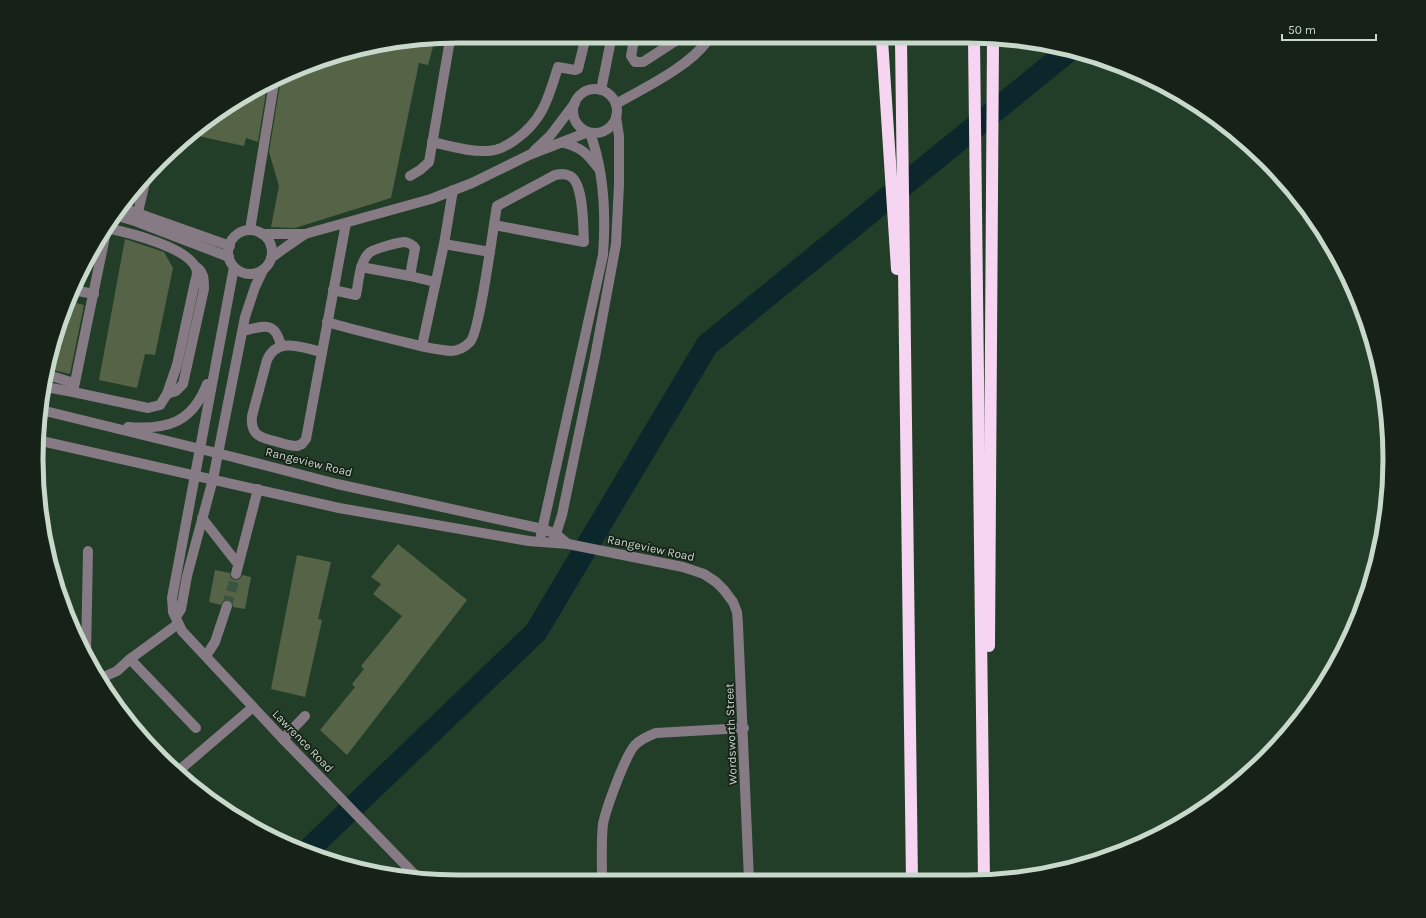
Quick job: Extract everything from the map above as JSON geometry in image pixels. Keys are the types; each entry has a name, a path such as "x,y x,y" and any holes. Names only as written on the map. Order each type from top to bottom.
{"highway":[{"path":"882,43 899,309 906,353"},
{"path":"901,43 912,875"},
{"path":"974,43 984,874"},
{"path":"988,874 993,44"}],"street":[{"path":"410,176 429,162 449,43"},
{"path":"432,142 466,150 487,151 504,148 527,131 541,114 558,67 575,70 578,69 584,43"},
{"path":"601,90 610,43"},
{"path":"633,43 631,56 635,62 639,63 672,43"},
{"path":"616,104 683,64 705,43"},
{"path":"250,230 273,87"},
{"path":"529,156 550,136 576,101 587,91 601,90 612,97 616,104 617,110 614,123 609,128 597,133 589,132 579,126 576,122 573,111 576,101"},
{"path":"554,539 562,515 595,356 616,244 619,185 619,136 616,117"},
{"path":"262,234 306,234 430,199 472,183 529,156 589,132"},
{"path":"539,542 603,255 605,232 600,171 595,145 589,132"},
{"path":"564,142 576,146 588,155 600,171"},
{"path":"327,322 422,346 451,351 461,348 473,338 478,322 497,206 555,175 563,174 571,176 576,182 579,189 583,214 584,242 494,225"},
{"path":"138,212 144,188"},
{"path":"422,346 444,244 453,190"},
{"path":"127,209 230,246"},
{"path":"121,217 229,257"},
{"path":"322,352 289,345 280,346 273,350 267,360 251,422 253,430 261,438 295,446 300,446 306,439 346,223"},
{"path":"51,377 74,388 148,408 160,405 167,394 176,391 183,384 204,289 204,277 200,269 193,265 185,256 150,239 113,229"},
{"path":"250,230 262,234 271,245 272,251 268,265 263,270 258,273 245,274 234,267 229,257 230,246 232,240 237,235 250,230"},
{"path":"271,258 306,234"},
{"path":"333,290 356,295 361,267 368,254 372,250 404,242 413,245 415,248 410,276"},
{"path":"444,244 490,252"},
{"path":"74,388 94,294 99,251"},
{"path":"98,424 145,428 174,422 186,416 196,406 203,394 216,360 234,267"},
{"path":"361,267 435,282"},
{"path":"105,676 117,671 177,621 186,576 213,479 243,331 255,287 263,270"},
{"path":"79,291 94,294"},
{"path":"243,331 258,327 275,330 280,346"},
{"name":"Lawrence Road","path":"216,360 172,598 172,612 177,621 206,656 253,707 412,872"},
{"path":"50,387 74,388"},
{"name":"Rangeview Road","path":"46,411 218,453 337,484 543,529 554,539 568,544 694,570 710,578 724,590"},
{"name":"Rangeview Road","path":"44,441 339,508 539,542 554,539"},
{"path":"202,518 237,569 258,489"},
{"path":"86,643 88,551"},
{"name":"Wordsworth Street","path":"724,590 733,602 737,612 744,728 749,875"},
{"path":"206,656 215,642 226,606"},
{"path":"130,659 196,728"},
{"path":"181,768 253,707"},
{"path":"283,739 305,716"},
{"path":"602,875 602,840 605,818 626,760 634,746 644,738 656,733 744,728"}],"building":[{"path":"425,45 433,47 428,65 419,63 391,198 295,228 271,227 279,186 269,152 280,84 325,65 351,57 405,47"},
{"path":"266,91 258,142 246,138 244,146 198,136 228,113"},
{"path":"125,239 164,252 173,268 155,355 145,354 137,388 99,380"},
{"path":"74,302 84,305 70,374 53,370 65,325"},
{"path":"398,544 467,600 347,755 320,730 355,687 352,684 364,669 361,666 402,616 373,594 381,584 371,577"},
{"path":"297,555 331,562 318,619 322,620 305,697 271,689"},
{"path":"215,570 230,573 231,578 235,580 240,579 242,575 251,577 245,609 233,607 232,602 229,600 223,601 221,605 209,602"}],"waterway":[{"path":"311,847 536,632 707,345 1064,55"}],"tunnel":[{"path":"227,606 236,574"}]}
